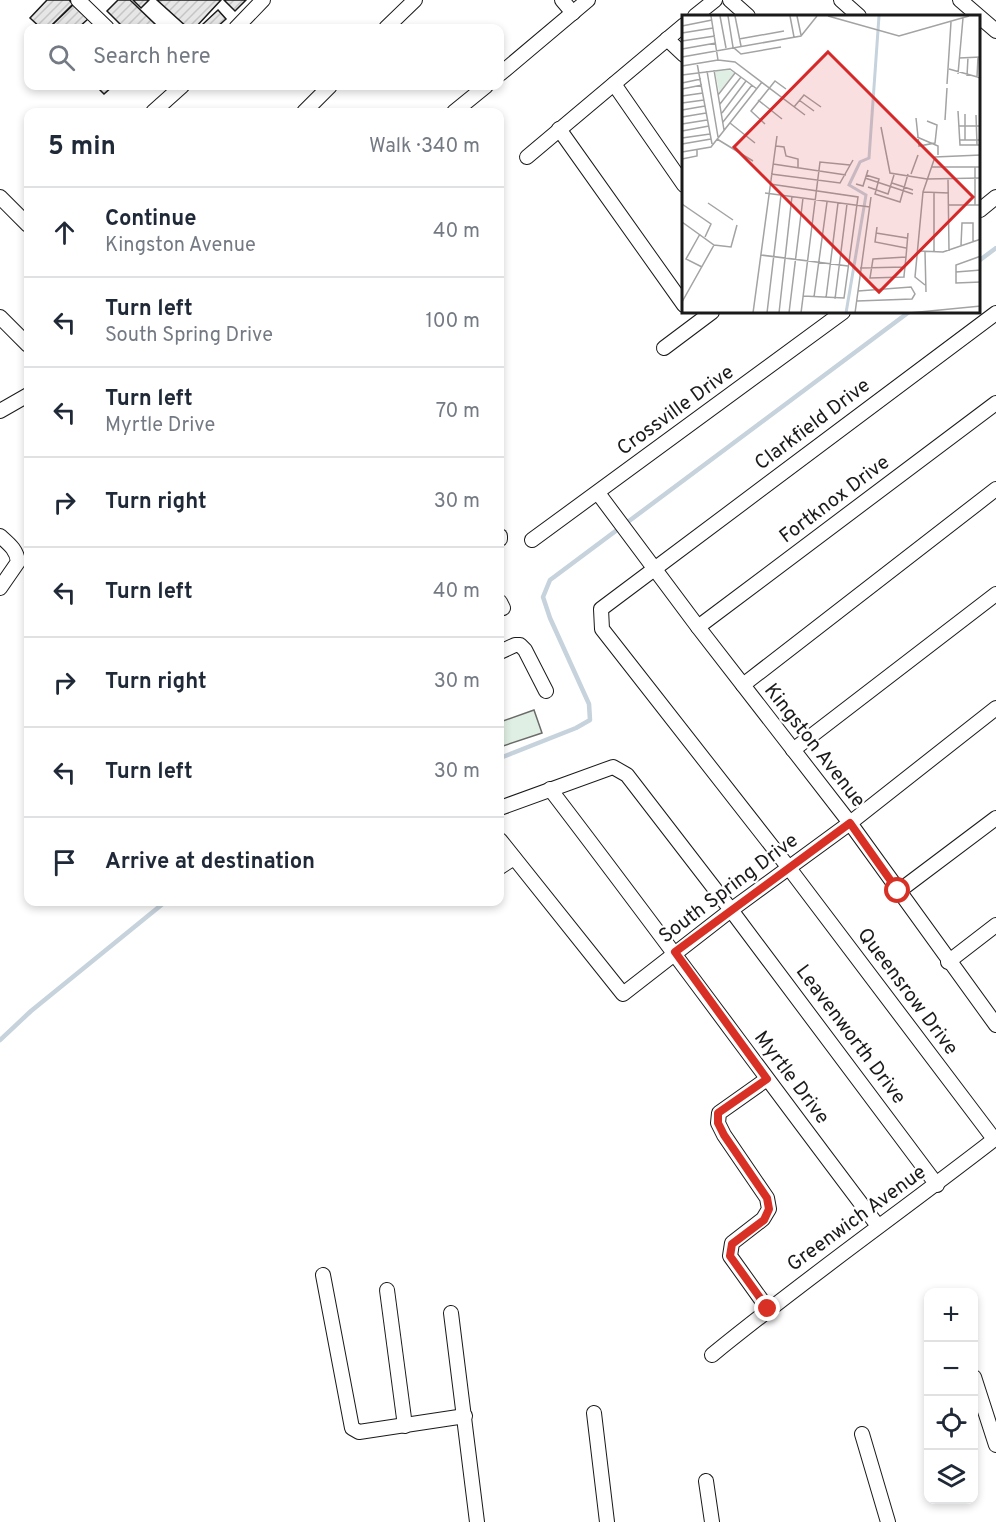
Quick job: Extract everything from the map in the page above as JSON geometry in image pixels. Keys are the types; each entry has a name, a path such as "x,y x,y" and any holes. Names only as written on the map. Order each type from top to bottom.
{"street":[{"path":"78,0 103,24"},
{"path":"240,24 263,0"},
{"path":"391,24 414,0"},
{"path":"562,0 573,13"},
{"path":"504,71 588,0"},
{"path":"696,15 715,0"},
{"path":"730,0 747,15"},
{"path":"841,0 858,15"},
{"path":"960,0 978,15"},
{"path":"981,18 996,30"},
{"path":"527,157 682,27"},
{"path":"667,39 682,53"},
{"path":"614,84 682,182"},
{"path":"156,108 171,90"},
{"path":"308,108 326,90"},
{"path":"459,108 481,90"},
{"path":"559,129 682,302"},
{"path":"0,197 24,221"},
{"path":"981,209 996,197"},
{"name":"Clarkfield Drive","path":"789,868 602,629 601,609 996,312"},
{"name":"Crossville Drive","path":"532,540 840,314"},
{"path":"0,317 24,341"},
{"path":"664,348 693,317"},
{"path":"0,411 24,397"},
{"name":"Fortknox Drive","path":"698,627 996,403"},
{"path":"743,685 996,489"},
{"name":"Kingston Avenue","path":"598,493 698,627 850,823 948,962 996,1025"},
{"path":"0,536 12,546 17,554 18,562 0,588"},
{"path":"793,750 996,594"},
{"path":"504,650 520,645 546,691"},
{"name":"South Spring Drive","path":"504,845 622,994 731,910 850,823 996,708"},
{"name":"Leavenworth Drive","path":"504,806 613,767 627,775 937,1185"},
{"name":"Myrtle Drive","path":"550,789 675,952 878,1226"},
{"path":"898,891 996,818"},
{"path":"504,864 514,858"},
{"name":"Queensrow Drive","path":"789,868 995,1138"},
{"path":"948,962 996,925"},
{"path":"767,1079 718,1113 718,1123 767,1198 769,1209 764,1220 732,1244 730,1256 768,1309"},
{"name":"Greenwich Avenue","path":"712,1355 768,1309 878,1226 937,1185 995,1138"},
{"path":"323,1275 352,1428 359,1432 465,1416"},
{"path":"387,1290 405,1426"},
{"path":"451,1313 477,1522"},
{"path":"978,1389 996,1445"},
{"path":"594,1413 607,1522"},
{"path":"862,1434 888,1522"},
{"path":"706,1481 712,1522"}],"green space":[{"path":"534,710 542,733 504,746 504,721"}],"building":[{"path":"47,0 69,0 73,4 53,24 37,24 30,18"},
{"path":"118,0 130,0 155,24 120,24 107,11"},
{"path":"133,0 149,0 141,8"},
{"path":"157,0 221,0 199,24 184,24"},
{"path":"224,0 246,0 235,11"},
{"path":"74,4 88,19 82,24 53,24"},
{"path":"218,10 226,19 220,24 203,24"}],"waterway":[{"path":"981,259 996,248"},
{"path":"504,756 576,728 590,720 589,704 550,618 543,597 550,580 906,314"},
{"path":"0,1040 31,1011 160,906"}],"route":[{"path":"768,1309 730,1256 732,1244 764,1220 769,1209 767,1198 718,1123 718,1113 767,1079 675,952 850,823 898,891"}]}
